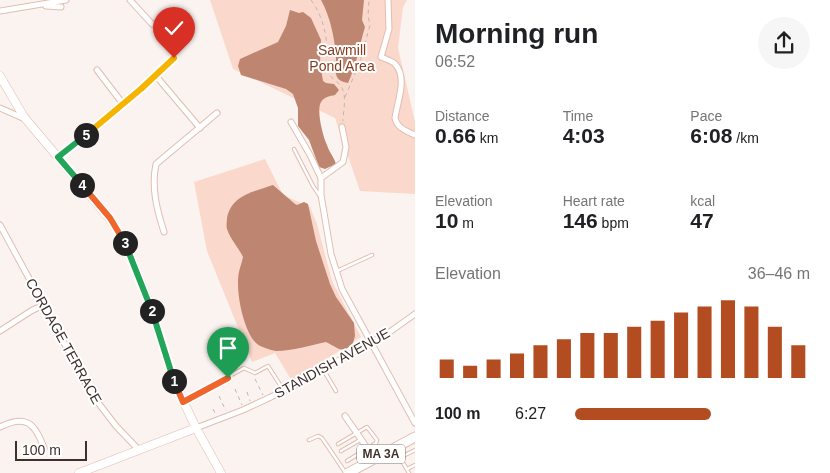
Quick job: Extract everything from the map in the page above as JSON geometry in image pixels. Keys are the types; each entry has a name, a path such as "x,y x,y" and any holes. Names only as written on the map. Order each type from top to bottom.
{"main road":[{"path":"0,76 27,120 110,218 124,240 150,305 173,379 196,428 221,473"},
{"name":"STANDISH AVENUE","path":"80,473 196,428"},
{"name":"MA 3A","path":"347,473 415,437"}],"street":[{"path":"0,11 66,0"},
{"path":"130,0 152,24"},
{"path":"388,0 389,29 381,57 394,63 400,74 401,85 395,118 396,122 404,130 415,135"},
{"path":"36,6 61,7"},
{"path":"58,157 156,76 174,58"},
{"path":"97,70 123,104"},
{"path":"156,76 200,128"},
{"path":"0,108 27,120"},
{"path":"164,232 156,209 156,164 217,114"},
{"path":"291,122 314,161 321,178 321,197 336,271 342,289 415,423"},
{"path":"321,178 343,162 346,147 342,127"},
{"name":"CORDAGE TERRACE","path":"0,224 93,396 116,426 139,450"},
{"path":"0,331 31,311 44,306"},
{"name":"STANDISH AVENUE","path":"196,428 243,410 284,391 371,343 415,314"},
{"path":"345,416 374,458"},
{"path":"0,427 11,421 29,423 38,432 44,448"}],"lane":[{"path":"294,148 312,186 321,197"},
{"path":"336,271 372,256"},
{"path":"183,402 244,368 255,373 268,366 284,391"},
{"path":"323,369 336,391"},
{"path":"338,444 365,427 369,428 377,442 347,460"},
{"path":"309,440 318,436 322,438 347,473"},
{"path":"341,451 361,439"},
{"path":"395,448 408,471 415,465"},
{"path":"400,458 415,450"}],"path":[{"path":"311,0 324,27 328,53 328,74 341,86 344,98 342,127"},
{"path":"344,98 360,62 370,25 368,16 369,0"},
{"path":"255,379 263,396"},
{"path":"235,389 242,405"},
{"path":"247,392 251,401"},
{"path":"219,396 226,412"},
{"path":"213,409 216,416"}],"green space":[{"name":"Sawmill Pond Area","path":"210,0 407,0 403,7 398,48 415,122 415,194 360,191 335,118 233,69"},
{"path":"265,159 283,195 310,207 317,224 332,281 361,337 292,381 275,353 252,362 207,251 194,182"}],"shaded area":[{"path":"321,0 364,0 362,20 365,27 356,62 348,83 337,78 333,36 327,13"},
{"path":"290,10 299,13 303,12 311,18 321,40 320,63 323,81 334,84 339,90 335,95 327,97 321,102 319,111 324,136 336,164 325,169 319,167 309,140 298,126 298,108 293,94 286,89 241,75 238,66 240,59 278,42 286,26"},
{"path":"273,185 295,204 304,202 308,204 316,241 330,284 336,297 354,323 355,336 353,343 345,350 326,342 274,351 257,344 247,328 238,288 239,272 243,257 228,233 227,218 233,204 238,199 251,192"}],"route":[{"path":"174,58 124,104 58,157 110,218 124,240 150,305 173,379 183,402 228,378"}]}
